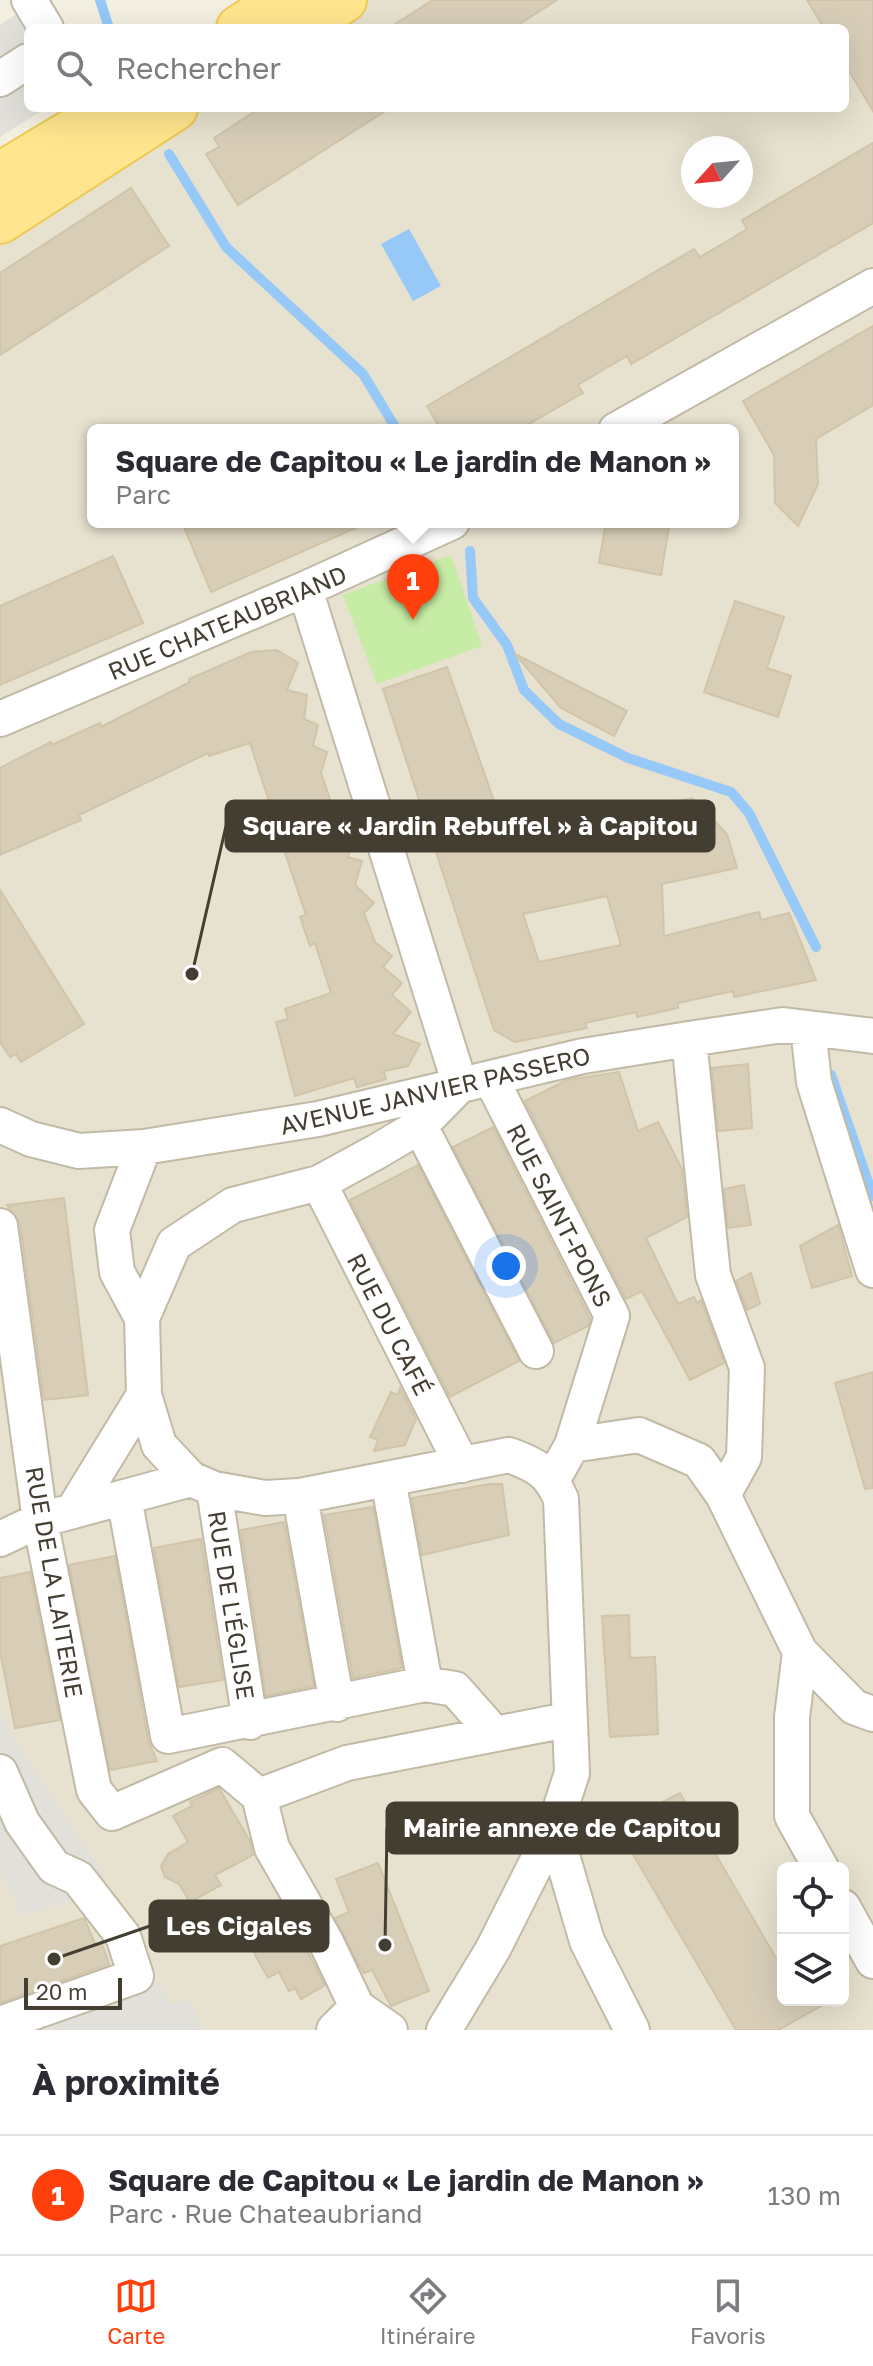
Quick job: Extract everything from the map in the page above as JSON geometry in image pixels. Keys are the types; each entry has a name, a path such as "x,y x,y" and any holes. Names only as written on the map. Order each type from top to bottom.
{"main road":[{"path":"245,24 282,0"},
{"path":"306,24 344,0"},
{"path":"0,175 100,112"},
{"path":"0,221 169,112"}],"street":[{"path":"29,0 44,24"},
{"path":"0,79 24,64"},
{"path":"627,424 873,286"},
{"name":"RUE CHATEAUBRIAND","path":"0,719 305,589 439,528"},
{"name":"RUE SAINT-PONS","path":"305,589 476,1082 612,1316 572,1445 553,1479"},
{"name":"AVENUE JANVIER PASSERO","path":"0,1125 31,1139 79,1151 144,1147 318,1119 583,1056 689,1039 783,1025 873,1036"},
{"path":"808,1028 814,1082 873,1270"},
{"path":"689,1039 713,1275 747,1368 744,1457 723,1495"},
{"path":"203,1484 159,1445 144,1395 142,1318 174,1244 233,1205 319,1183 420,1126 476,1082"},
{"path":"420,1126 536,1351"},
{"path":"142,1318 117,1272 112,1230 144,1147"},
{"name":"RUE DU CAFÉ","path":"319,1183 462,1465"},
{"name":"RUE DE LA LAITERIE","path":"2,1243 14,1417 40,1520 94,1790 112,1813 222,1765 259,1796"},
{"path":"74,1509 144,1395"},
{"path":"572,1445 639,1435 699,1461 723,1495 800,1652 854,1707 873,1714"},
{"path":"0,1539 40,1520 74,1509 203,1484 265,1498 300,1496 509,1455 531,1463 553,1479 561,1499 567,1720 572,1773 554,1828 493,1949 444,2030"},
{"path":"388,1479 425,1684"},
{"name":"RUE DE L'ÉGLISE","path":"203,1484 250,1722"},
{"path":"300,1496 337,1704"},
{"path":"124,1497 168,1736 250,1722 425,1684 455,1689 493,1732"},
{"path":"800,1652 792,1717 792,1816 818,1862"},
{"path":"390,2030 345,2018 326,1942 272,1848 259,1796 347,1763 493,1732 567,1720"},
{"path":"0,1772 22,1822 54,1867 78,1878 123,1936 136,1976 0,2024"},
{"path":"554,1828 587,1941 632,2030"},
{"path":"849,1918 873,1961"}],"shaded area":[{"path":"38,0 49,0 63,24 24,24 24,112 40,112 0,137 0,25"},
{"path":"326,0 873,0 873,2030 0,2030 0,202 146,112 849,112 849,24 287,24"},
{"path":"0,1715 106,1879 76,1899 21,1916 0,1865"},
{"path":"160,1981 169,2005 192,1999 202,2030 13,2030"}],"green space":[{"path":"451,555 482,646 377,684 343,595"}],"water":[{"path":"409,229 441,286 413,301 381,244"}],"building":[{"path":"433,0 557,0 519,24 395,24"},
{"path":"807,0 873,0 873,111 849,71 849,24 822,24"},
{"path":"254,112 384,112 238,205 206,154 219,147 214,138"},
{"path":"873,143 873,223 631,364 627,356 601,371 578,385 583,393 529,424 438,424 427,406 694,249 700,257 724,243 747,229 742,220"},
{"path":"131,188 169,246 0,355 0,273"},
{"path":"873,326 873,405 816,439 818,484 798,526 775,503 774,455 743,401"},
{"path":"184,528 355,528 211,592"},
{"path":"605,528 669,528 661,575 599,563"},
{"path":"113,556 143,623 0,685 0,606"},
{"path":"735,601 784,617 767,668 791,676 778,717 704,692"},
{"path":"277,650 298,663 287,690 307,695 304,719 318,725 313,746 327,752 321,773 331,802 344,805 340,830 354,835 348,857 362,861 355,885 374,903 364,913 375,942 392,956 383,967 402,983 392,995 411,1012 393,1034 420,1044 408,1066 384,1071 386,1079 357,1087 354,1078 295,1096 276,1022 288,1019 285,1009 331,993 315,943 310,946 300,917 306,915 278,832 274,834 265,806 270,804 250,743 209,756 208,753 79,815 81,820 0,855 0,768 51,742 52,745 100,723 101,727 190,682 189,679 251,652"},
{"path":"515,654 627,711 614,736 561,708"},
{"path":"447,667 507,838 692,798 727,834 737,868 662,884 664,936 759,912 761,920 789,913 816,980 734,997 733,991 678,1003 678,1008 637,1017 636,1012 585,1023 587,1028 515,1042 494,1030 383,689","holes":["607,896 621,945 539,962 523,914"]},
{"path":"0,890 84,1024 21,1062 16,1054 10,1057 0,1042"},
{"path":"748,1064 752,1128 718,1131 712,1068"},
{"path":"619,1072 638,1131 658,1122 682,1169 687,1217 646,1238 678,1304 694,1297 697,1303 701,1300 724,1363 690,1380 642,1291 626,1299 525,1101 567,1080"},
{"path":"493,1127 590,1318 588,1326 554,1343 453,1147"},
{"path":"418,1165 519,1361 450,1397 350,1200"},
{"path":"744,1185 751,1225 728,1228 724,1189"},
{"path":"64,1198 88,1395 44,1400 20,1223 7,1205"},
{"path":"838,1225 852,1276 812,1288 800,1246"},
{"path":"751,1273 760,1304 747,1310 736,1281"},
{"path":"873,1372 873,1488 865,1489 835,1383"},
{"path":"400,1388 416,1419 405,1445 374,1451 378,1440 370,1437 391,1392 398,1395"},
{"path":"502,1484 509,1535 422,1555 412,1498"},
{"path":"373,1507 402,1668 353,1678 324,1515"},
{"path":"284,1522 314,1686 266,1696 241,1530"},
{"path":"201,1539 223,1680 179,1687 154,1548"},
{"path":"115,1556 148,1740 157,1761 110,1770 69,1565"},
{"path":"30,1572 60,1720 15,1728 0,1651 0,1578"},
{"path":"629,1615 630,1658 655,1657 658,1734 610,1737 602,1616"},
{"path":"219,1788 250,1841 253,1855 215,1875 221,1885 190,1902 179,1884 165,1877 161,1866 168,1854 188,1842 173,1816 192,1806 190,1802"},
{"path":"680,1793 777,1960 777,2006 821,2006 778,2030 736,2030 621,1834 639,1824 635,1816"},
{"path":"378,1863 429,1991 391,2006 372,1970 364,1973 335,1918 349,1912 336,1879"},
{"path":"84,1918 96,1946 102,1944 109,1964 0,2003 0,1946"},
{"path":"294,1926 325,1985 301,1999 295,1988 289,1991 279,1972 268,1978 254,1953"}],"waterway":[{"path":"100,0 108,24"},
{"path":"169,154 226,247 363,374 393,424"},
{"path":"470,551 473,598 507,645 524,690 559,724 628,758 731,792 749,813 816,947"},
{"path":"831,1075 873,1196"}],"place":[{"name":"Square de Capitou « Le jardin de Manon »","path":"413,620"},
{"name":"Square « Jardin Rebuffel » à Capitou","path":"192,974"},
{"name":"Mairie annexe de Capitou","path":"385,1945"},
{"name":"Les Cigales","path":"54,1959"}]}
